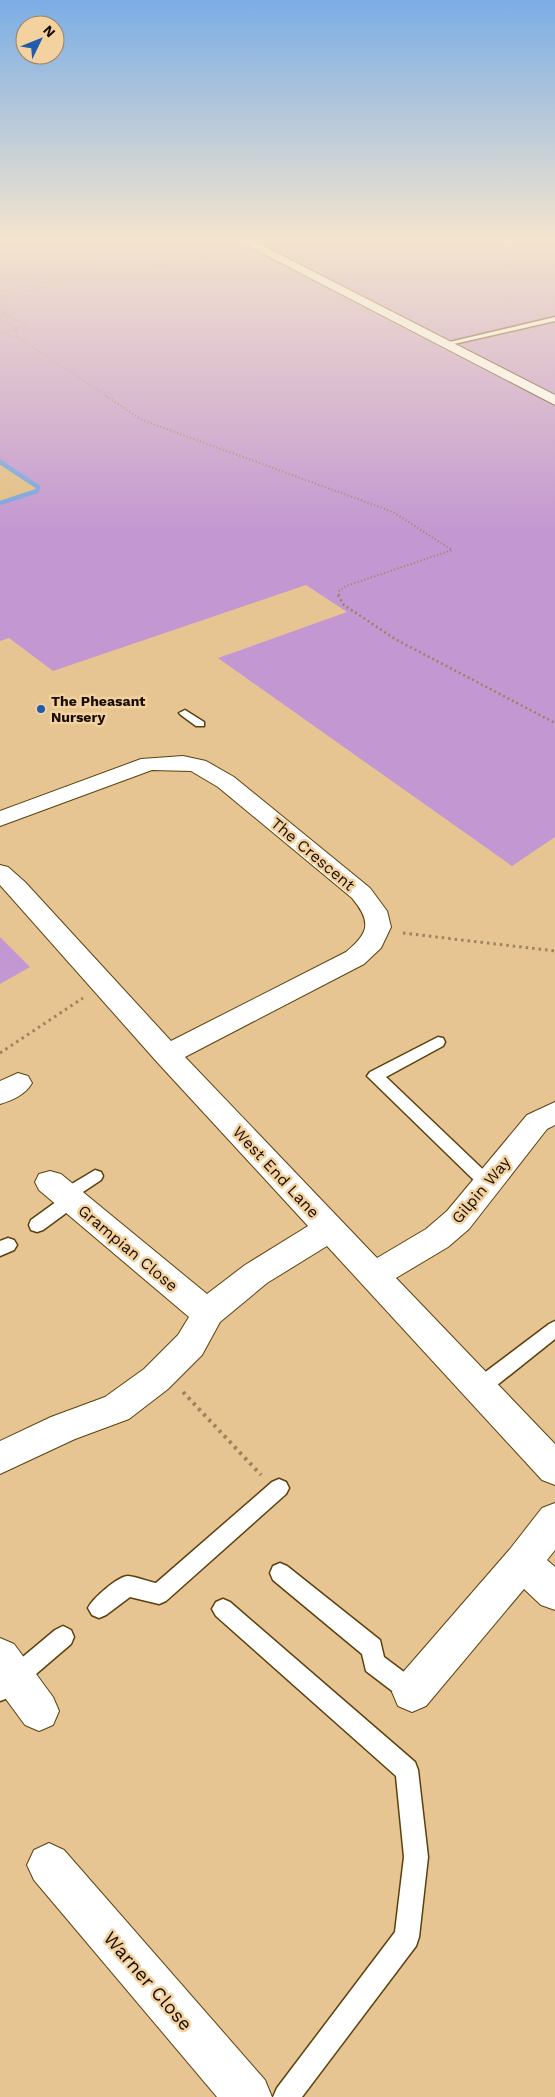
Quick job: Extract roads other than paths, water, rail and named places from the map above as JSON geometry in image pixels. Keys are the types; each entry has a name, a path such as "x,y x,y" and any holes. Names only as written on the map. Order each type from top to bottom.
{"street":[{"path":"431,337 555,402"},
{"name":"The Crescent","path":"0,819 149,764 183,763 198,766 226,782 361,893 372,906 378,918 380,930 376,940 355,958 168,1055"},
{"name":"West End Lane","path":"0,872 16,886 168,1055 555,1469"},
{"name":"Gilpin Way","path":"374,1276 437,1238 458,1220 537,1122 555,1112"},
{"name":"Grampian Close","path":"62,1193 190,1300 208,1312"},
{"path":"0,1458 64,1428 117,1408 163,1372 190,1345 208,1312 256,1274 329,1229"},
{"path":"412,1692 555,1520"},
{"path":"522,1562 555,1592"},
{"path":"5,1675 39,1711"},
{"name":"Warner Close","path":"49,1865 248,2097"}],"lane":[{"path":"445,344 476,337"},
{"path":"186,714 200,724"},
{"path":"438,1042 375,1076 487,1183"},
{"path":"37,1225 62,1193 95,1176"},
{"path":"479,1388 555,1329"},
{"path":"99,1608 127,1586 159,1594 275,1492"},
{"path":"280,1573 372,1648 374,1663 412,1692"},
{"path":"223,1609 407,1770 416,1857 407,1937 286,2097"},
{"path":"5,1675 63,1637"}],"waterway":[{"path":"0,462 38,487 37,491 0,503"}],"place":[{"name":"The Pheasant Nursery","path":"41,709"}]}
